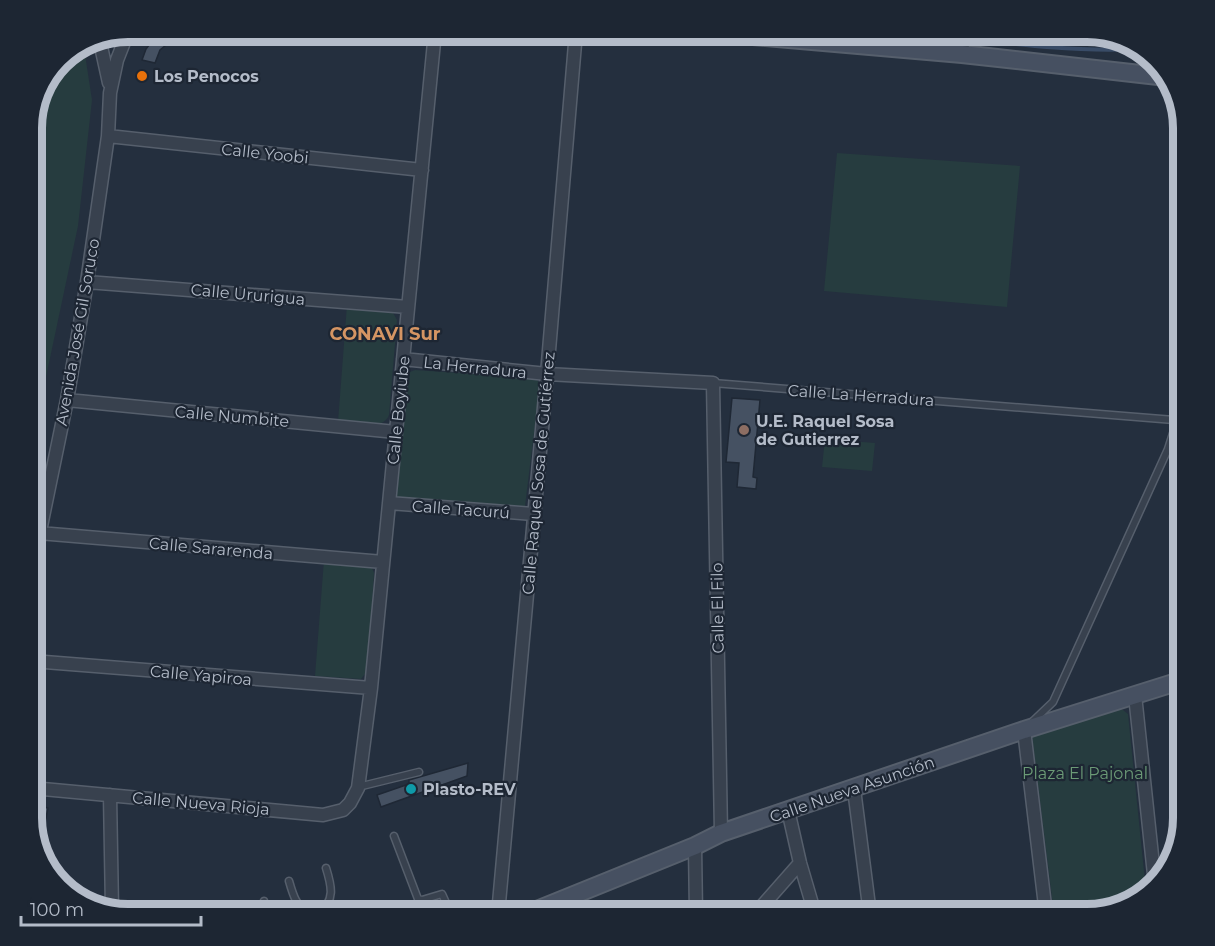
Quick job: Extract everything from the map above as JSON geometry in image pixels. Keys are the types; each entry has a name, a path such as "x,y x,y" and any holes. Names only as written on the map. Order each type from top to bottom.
{"street":[{"name":"Avenida José Gil Soruco","path":"42,519 67,400 87,282 108,136 110,93 117,60 124,42"},
{"name":"Calle Boyiube","path":"358,788 371,688 434,42"},
{"name":"Calle Raquel Sosa de Gutiérrez","path":"499,904 533,514 548,374 575,42"},
{"path":"848,42 962,50 1154,75"},
{"path":"962,50 963,42"},
{"name":"Avenida José Gil Soruco","path":"101,47 110,93"},
{"name":"Calle Yoobi","path":"108,136 422,170"},
{"name":"Calle Ururigua","path":"87,282 408,307"},
{"name":"La Herradura","path":"403,359 548,374"},
{"name":"Calle La Herradura","path":"548,374 713,383"},
{"name":"Calle El Filo","path":"713,383 721,833"},
{"name":"Calle Numbite","path":"67,400 396,432"},
{"name":"Calle Tacurú","path":"389,503 533,514"},
{"name":"Calle Sararenda","path":"42,533 383,562"},
{"name":"Calle Yapiroa","path":"42,662 371,688"},
{"name":"Calle Nueva Asunción","path":"553,904 721,833 1024,730 1173,683"},
{"path":"1135,694 1154,872"},
{"path":"1024,730 1045,904"},
{"name":"Calle Nueva Rioja","path":"42,789 322,815 343,810 350,803 358,788"},
{"path":"854,789 869,904"},
{"path":"110,795 112,902"},
{"path":"788,810 812,904"},
{"path":"694,846 696,904"},
{"path":"765,904 800,863"}],"lane":[{"name":"Calle La Herradura","path":"713,383 1173,420"},
{"name":"Calle La Herradura","path":"1024,730 1053,702 1168,449 1173,433"},
{"path":"358,788 419,772"},
{"path":"394,836 418,899 442,894 446,904"},
{"path":"326,868 332,887 327,904"},
{"path":"289,881 297,904"}],"green space":[{"path":"85,54 92,100 78,226 42,396 42,123 45,106 57,80 67,67"},
{"path":"837,153 1020,166 1007,307 824,291"},
{"path":"347,305 392,311 397,320 389,415 386,420 374,425 338,422"},
{"path":"415,370 537,380 540,384 525,506 521,510 402,500 396,496 407,373"},
{"path":"825,439 875,443 872,471 822,467"},
{"path":"324,560 367,564 374,573 368,670 361,679 315,676"},
{"name":"Plaza El Pajonal","path":"1114,708 1128,714 1145,881 1139,886 1125,895 1104,902 1053,904 1032,736"}],"building":[{"path":"151,42 170,42 160,50 155,63 142,60"},
{"path":"732,398 760,400 753,477 757,478 756,489 737,487 739,463 726,462"},
{"name":"Plasto-REV","path":"468,763 467,776 381,807 377,795 409,784 409,780"},
{"path":"42,807 48,808 43,831"}],"waterway":[{"path":"997,42 1082,49 1121,50"}],"place":[{"name":"Los Penocos","path":"142,76"},
{"name":"U.E. Raquel Sosa de Gutierrez","path":"744,430"},
{"name":"Plasto-REV","path":"411,789"}],"district":[{"name":"CONAVI Sur","path":"385,334"}]}
